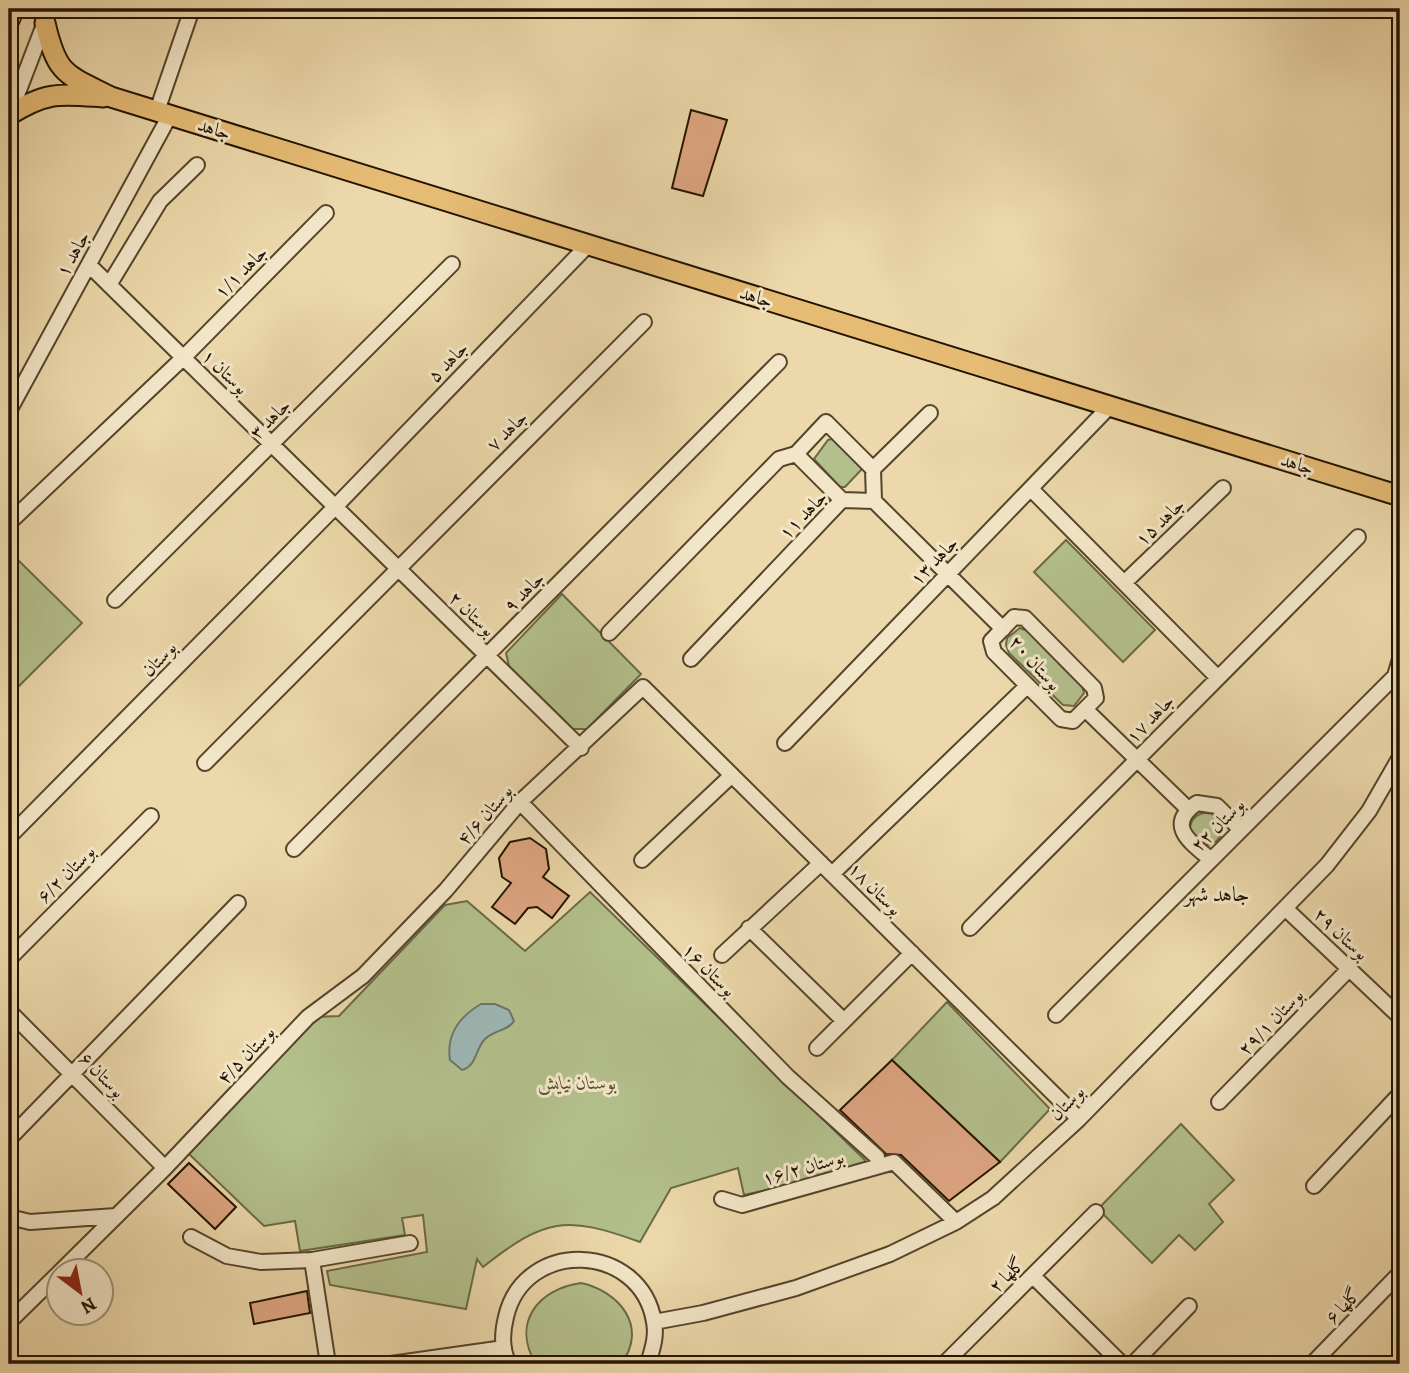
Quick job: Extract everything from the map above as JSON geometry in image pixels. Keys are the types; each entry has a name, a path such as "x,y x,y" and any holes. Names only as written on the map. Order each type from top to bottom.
{"highway":[{"path":"9,19 13,9"}],"main road":[{"name":"جاهد","path":"47,16 53,58 67,75 111,97 1400,496"},
{"name":"جاهد","path":"9,116 36,98 60,94 111,97"}],"street":[{"name":"جاهد ۱","path":"9,411 89,265 164,113 192,9"},
{"path":"9,116 47,16"},
{"path":"109,285 160,201 197,165"},
{"name":"جاهد ۱/۱","path":"9,523 183,358 326,213"},
{"name":"جاهد ۵","path":"335,507 588,244"},
{"name":"جاهد ۳","path":"116,600 452,264"},
{"name":"بوستان ۱","path":"89,265 335,507"},
{"name":"جاهد ۷","path":"205,763 644,322"},
{"name":"جاهد ۹","path":"294,849 779,362"},
{"name":"جاهد ۱۳","path":"785,743 1110,406"},
{"path":"873,469 930,413"},
{"path":"609,633 779,458 796,454 826,422 873,469 874,501 1003,629"},
{"path":"796,454 842,500"},
{"name":"جاهد ۱۵","path":"1124,583 1223,488"},
{"path":"1031,489 1217,677"},
{"name":"جاهد ۱۱","path":"691,659 842,500 874,501"},
{"name":"بوستان ۲","path":"335,507 581,748"},
{"name":"بوستان","path":"9,837 335,507"},
{"name":"جاهد ۱۷","path":"970,928 1358,537"},
{"name":"بوستان ۲۰","path":"1014,617 1025,618 1094,688 1096,698 1073,721 1061,719 994,652 991,641 1003,629 1014,617"},
{"name":"بوستان ۲۲","path":"1056,1015 1395,676 1400,659"},
{"path":"832,874 1027,686"},
{"name":"بوستان ۴/۶","path":"363,976 446,891 520,802 581,748 643,687"},
{"name":"بوستان ۱۸","path":"643,687 1079,1119"},
{"path":"1085,709 1188,809"},
{"name":"بوستان","path":"654,1322 703,1314 796,1288 890,1254 956,1222 993,1198 1079,1119 1327,865 1369,811 1400,757"},
{"path":"642,860 732,775"},
{"name":"بوستان ۱۶","path":"520,802 788,1077 877,1157"},
{"path":"1210,859 1188,840 1182,830 1182,819 1188,809 1197,803 1217,806 1240,829"},
{"name":"بوستان ۶/۲","path":"9,959 151,816"},
{"path":"722,955 821,863"},
{"path":"9,1139 238,903"},
{"name":"بوستان ۲۹","path":"1286,909 1400,1017"},
{"path":"749,928 844,1021"},
{"path":"817,1048 912,953"},
{"name":"بوستان ۲۹/۱","path":"1219,1102 1350,968"},
{"name":"بوستان ۴/۵","path":"74,1258 165,1168 308,1017 363,976"},
{"name":"بوستان ۶","path":"9,1011 165,1168"},
{"path":"1314,1186 1400,1094"},
{"name":"بوستان ۱۶/۲","path":"722,1199 742,1205 894,1162 956,1222"},
{"name":"گلها ۲","path":"944,1364 1034,1277 1096,1212"},
{"path":"9,1217 30,1222 116,1216"},
{"path":"191,1237 227,1256 261,1262 312,1261 410,1243"},
{"path":"509,1364 503,1332 509,1303 527,1278 552,1263 582,1258 611,1265 635,1283 650,1307 655,1337 648,1364"},
{"path":"312,1261 328,1364"},
{"name":"گلها ۶","path":"1312,1364 1400,1273"},
{"path":"1034,1277 1122,1364"},
{"name":"بوستان ۴/۵","path":"9,1322 46,1286"},
{"path":"1133,1364 1189,1306"},
{"path":"391,1364 504,1348"}],"green space":[{"path":"832,439 861,466 861,470 845,487 840,487 814,459 828,440"},
{"path":"1066,540 1155,630 1123,662 1034,572"},
{"path":"18,560 82,623 11,694 9,569"},
{"path":"562,594 641,674 587,729 573,729 509,666 506,653"},
{"path":"1020,628 1028,631 1082,686 1084,693 1074,706 1063,705 1009,653 1007,638"},
{"path":"1206,813 1218,817 1222,829 1218,841 1206,845 1194,841 1190,829 1194,817"},
{"name":"بوستان نیایش","path":"590,892 872,1167 744,1195 738,1168 671,1188 640,1242 615,1233 574,1225 540,1230 483,1267 477,1259 466,1309 330,1285 327,1271 427,1252 423,1215 402,1218 405,1235 300,1251 295,1221 264,1226 188,1153 313,1017 339,1016 445,905 467,901 525,951"},
{"path":"947,1002 1050,1109 1000,1162 892,1060"},
{"path":"1181,1124 1234,1180 1209,1204 1223,1222 1195,1250 1179,1235 1152,1263 1098,1209"},
{"path":"581,1283 607,1294 618,1302 626,1313 631,1324 629,1350 621,1364 536,1364 526,1335 533,1310 552,1292"}],"water":[{"path":"481,1004 495,1004 509,1010 514,1021 485,1039 471,1065 462,1070 450,1060 452,1034 460,1021"}],"building":[{"path":"691,110 727,120 703,196 672,188"},
{"path":"530,838 546,849 549,869 543,877 569,896 552,918 537,907 528,908 515,924 492,907 511,883 502,877 499,858 510,842"},
{"path":"892,1060 1000,1162 949,1201 901,1155 886,1154 840,1110"},
{"path":"189,1163 236,1207 215,1229 168,1184"},
{"path":"307,1291 310,1313 254,1324 250,1303"}],"district":[{"name":"جاهد شهر","path":"1217,894"}]}
